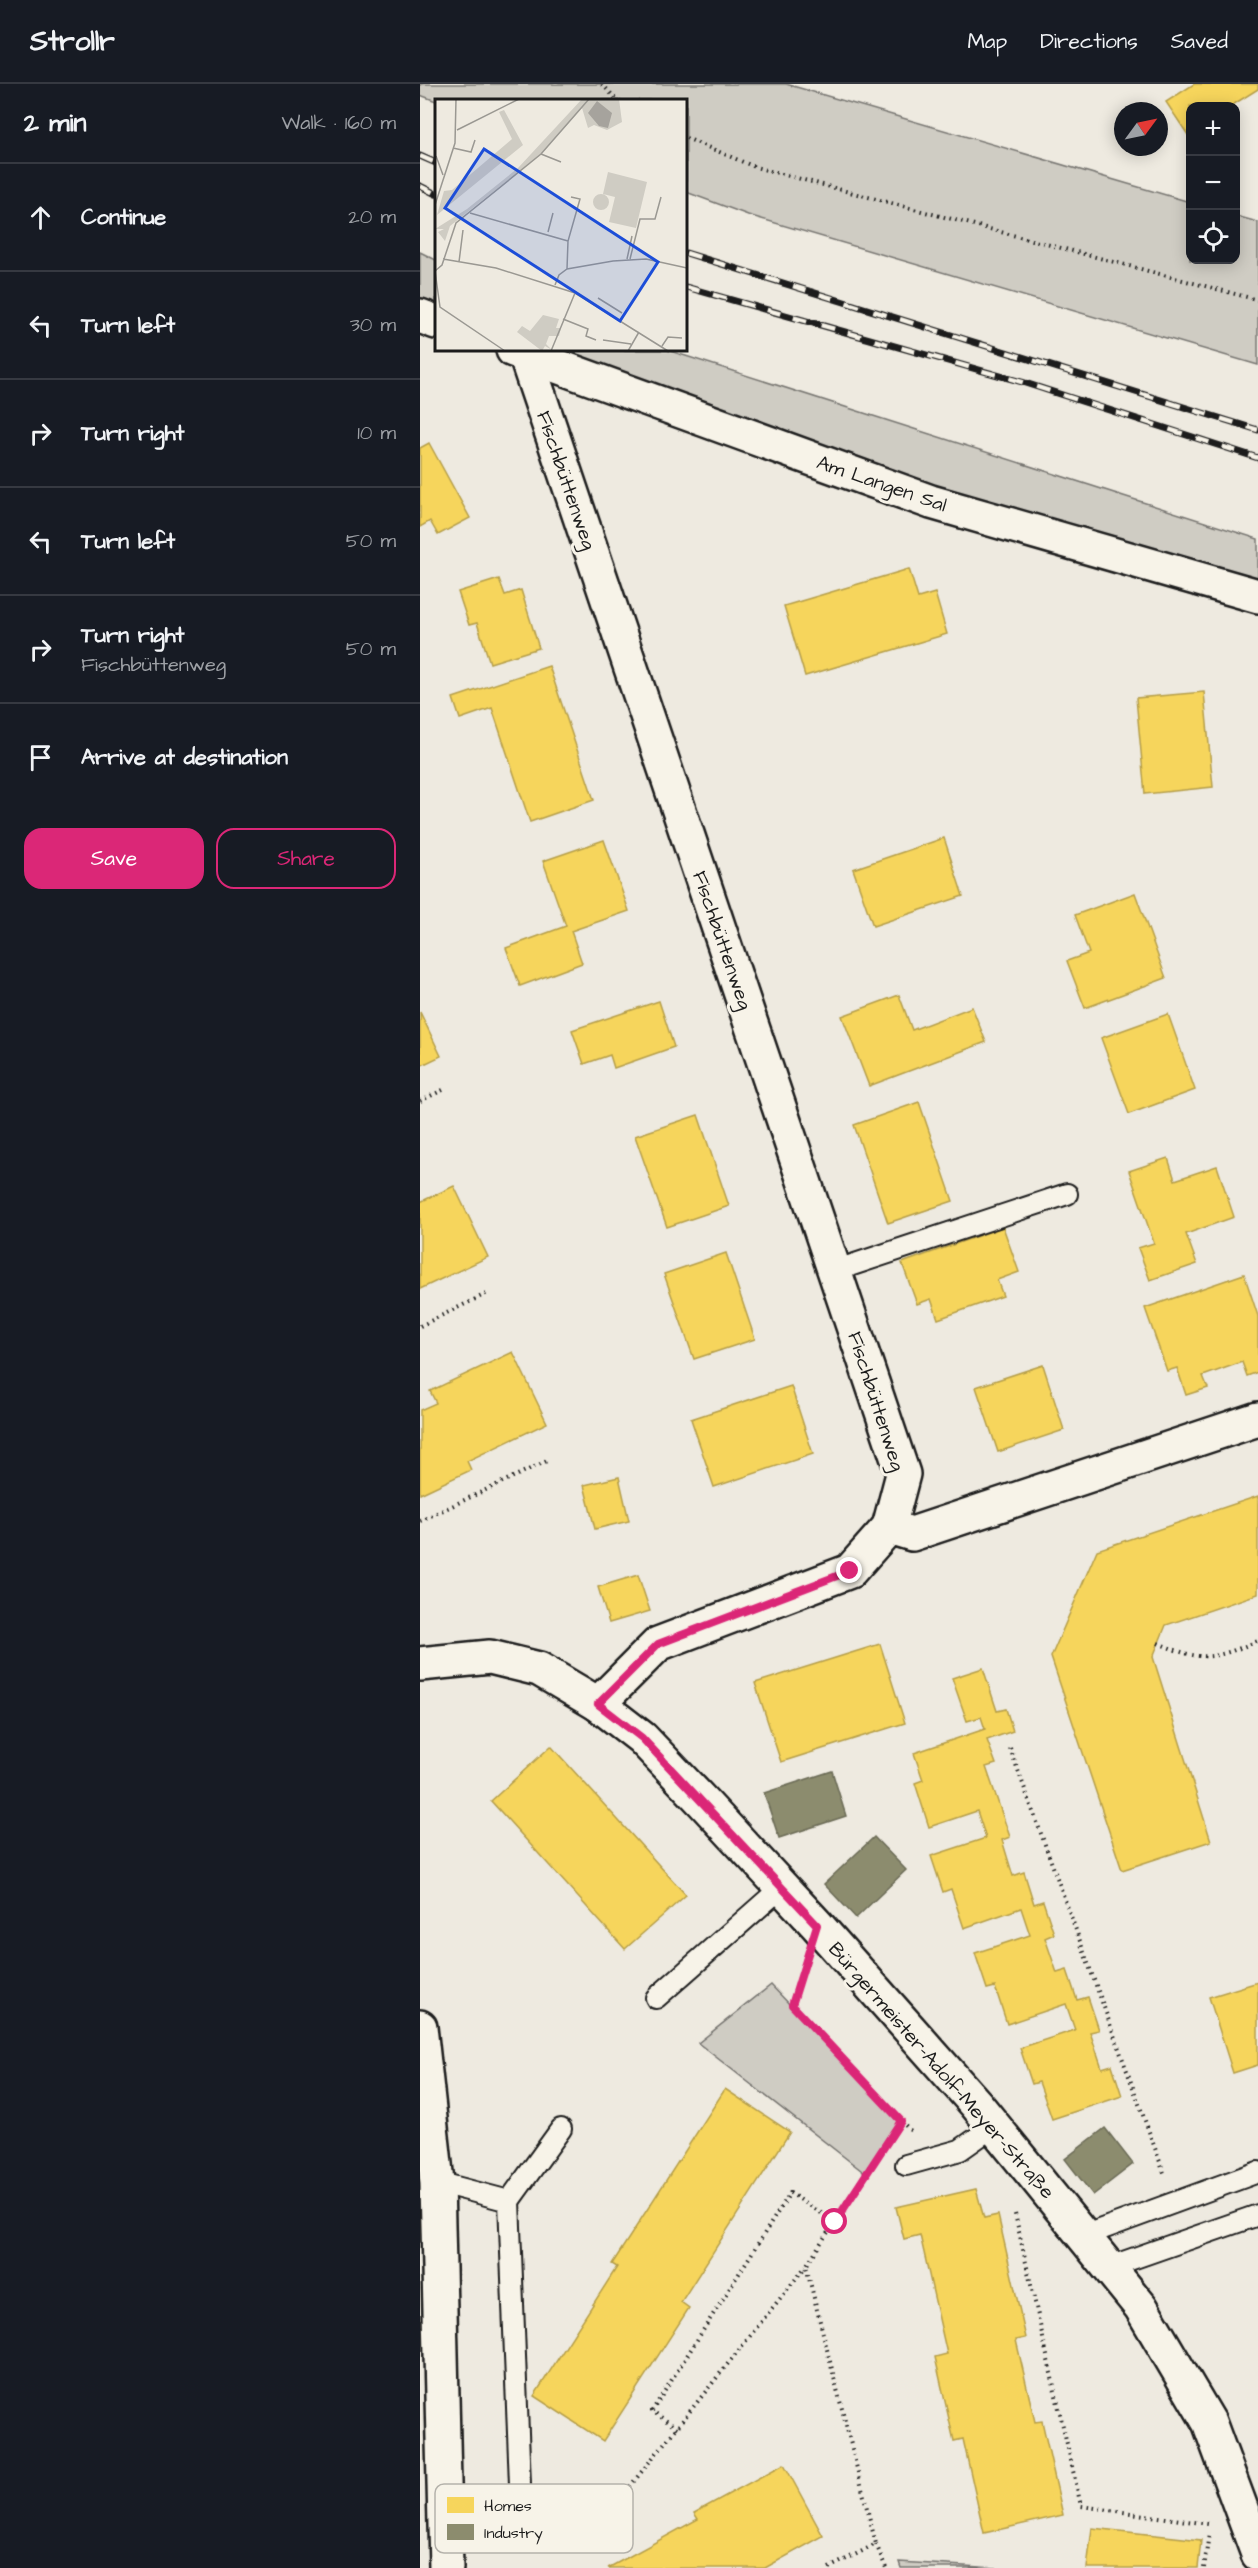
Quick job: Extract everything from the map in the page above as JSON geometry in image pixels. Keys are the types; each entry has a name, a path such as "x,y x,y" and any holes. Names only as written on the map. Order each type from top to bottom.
{"street":[{"path":"420,316 435,322"},
{"name":"Am Langen Sal","path":"519,352 931,502 1258,596"},
{"name":"Fischbüttenweg","path":"519,352 903,1474 889,1527 850,1571 658,1644 598,1704"},
{"path":"889,1527 912,1534 1258,1419"},
{"name":"Bürgermeister-Adolf-Meyer-Straße","path":"420,1664 490,1657 538,1669 598,1704 642,1738 817,1925 994,2126 1142,2307 1209,2422 1258,2554"},
{"path":"420,2027 437,2182 444,2484"},
{"path":"446,2553 446,2568"}],"lane":[{"path":"834,1271 1067,1194"},
{"path":"656,1998 782,1887"},
{"path":"906,2165 960,2150 994,2126"},
{"path":"520,2484 509,2200 561,2129"},
{"path":"1083,2236 1258,2172"},
{"path":"437,2182 509,2200"},
{"path":"1110,2267 1258,2215"}],"path":[{"path":"602,84 616,99"},
{"path":"687,138 755,167 1258,300"},
{"path":"420,1101 445,1089"},
{"path":"420,1326 490,1292"},
{"path":"420,1521 549,1460"},
{"path":"1158,1643 1181,1652 1217,1657 1258,1641"},
{"path":"1010,1748 1175,2202"},
{"path":"817,1925 792,2005 901,2121 889,2139"},
{"path":"632,2484 806,2266 878,2157"},
{"path":"677,2428 652,2411 790,2193 835,2222"},
{"path":"1012,2204 1081,2506 1211,2524 1204,2568"},
{"path":"806,2266 876,2544 886,2568"},
{"path":"829,2568 876,2544"}],"shaded area":[{"path":"420,84 786,84 1186,201 1186,264 1240,264 1240,217 1258,222 1258,365 748,215 687,192 687,99 435,101 420,95"},
{"path":"420,252 435,260 435,322 420,316"},
{"path":"516,351 670,351 1258,539 1258,596"},
{"path":"771,1985 901,2121 866,2174 698,2043"},
{"path":"899,2562 997,2568 901,2568"}],"building: Homes":[{"path":"1194,84 1258,84 1258,89 1237,102 1186,102 1186,132 1166,102"},
{"path":"429,443 470,518 438,535 430,521 420,527 420,448"},
{"path":"909,569 918,598 935,593 947,634 805,676 784,606"},
{"path":"499,579 505,595 521,590 539,648 490,663 477,623 469,625 458,592"},
{"path":"549,666 594,800 530,822 492,708 460,719 453,698"},
{"path":"1204,692 1213,787 1145,794 1136,698"},
{"path":"944,838 963,896 873,926 853,869"},
{"path":"604,840 629,911 571,931 582,963 520,986 506,948 566,926 543,861"},
{"path":"1135,893 1166,978 1085,1008 1067,961 1089,953 1075,915"},
{"path":"899,995 912,1030 972,1007 986,1042 869,1086 842,1016"},
{"path":"659,1001 674,1047 614,1068 610,1055 584,1064 572,1030"},
{"path":"420,1012 441,1056 420,1066"},
{"path":"1168,1014 1195,1090 1129,1114 1101,1038"},
{"path":"919,1102 953,1201 888,1223 854,1125"},
{"path":"698,1115 729,1206 667,1227 635,1136"},
{"path":"1168,1158 1175,1180 1217,1166 1234,1217 1186,1234 1197,1264 1150,1280 1138,1248 1154,1243 1129,1171"},
{"path":"454,1186 488,1257 420,1289 420,1202"},
{"path":"1003,1227 1019,1272 997,1280 1003,1296 938,1319 931,1299 917,1304 902,1263"},
{"path":"726,1253 755,1339 694,1359 664,1274"},
{"path":"1244,1274 1258,1316 1258,1372 1247,1376 1242,1362 1203,1376 1208,1388 1186,1395 1177,1368 1167,1371 1145,1308"},
{"path":"513,1352 547,1423 467,1461 471,1470 420,1494 420,1410 436,1403 430,1391"},
{"path":"1043,1365 1064,1430 998,1452 976,1387"},
{"path":"791,1386 813,1454 714,1487 691,1419"},
{"path":"619,1477 629,1521 595,1529 584,1485"},
{"path":"1258,1496 1258,1594 1166,1625 1153,1657 1211,1841 1122,1870 1051,1657 1097,1550"},
{"path":"638,1575 650,1611 609,1623 598,1587"},
{"path":"880,1644 905,1723 781,1762 755,1683"},
{"path":"983,1668 997,1711 1006,1709 1013,1731 987,1740 996,1764 986,1767 1010,1837 1002,1840 1013,1876 1024,1872 1034,1904 1043,1901 1054,1934 1045,1938 1057,1973 1067,1970 1077,2000 1088,1997 1099,2030 1090,2032 1102,2068 1112,2065 1122,2096 1052,2119 1039,2082 1032,2084 1020,2048 1075,2030 1066,2004 1007,2024 995,1987 987,1989 975,1953 1030,1935 1021,1908 964,1928 951,1889 943,1892 931,1856 986,1838 977,1811 929,1827 915,1783 923,1780 914,1753 985,1729 981,1717 967,1721 952,1678"},
{"path":"551,1746 686,1895 625,1949 491,1801"},
{"path":"1258,1982 1258,2065 1233,2073 1209,1997"},
{"path":"725,2089 790,2132 681,2302 689,2308 603,2441 534,2396 617,2267 612,2264"},
{"path":"976,2189 984,2218 998,2215 1026,2338 1016,2340 1035,2422 1042,2421 1063,2515 984,2533 963,2439 954,2441 935,2357 947,2354 920,2235 904,2239 896,2207"},
{"path":"784,2464 823,2536 765,2568 608,2568 698,2519 694,2513"},
{"path":"1092,2528 1201,2540 1198,2568 1087,2568"}],"building: Industry":[{"path":"832,1771 846,1816 779,1838 764,1793"},
{"path":"874,1837 906,1870 856,1918 824,1884"},
{"path":"1105,2128 1133,2164 1093,2195 1065,2159"}],"railway":[{"path":"420,156 435,163"},
{"path":"420,186 435,194"},
{"path":"687,253 1258,430"},
{"path":"687,287 1022,382 1258,458"}],"route":[{"path":"835,2222 901,2121 792,2005 817,1925 642,1738 598,1704 658,1644 850,1571"}]}
